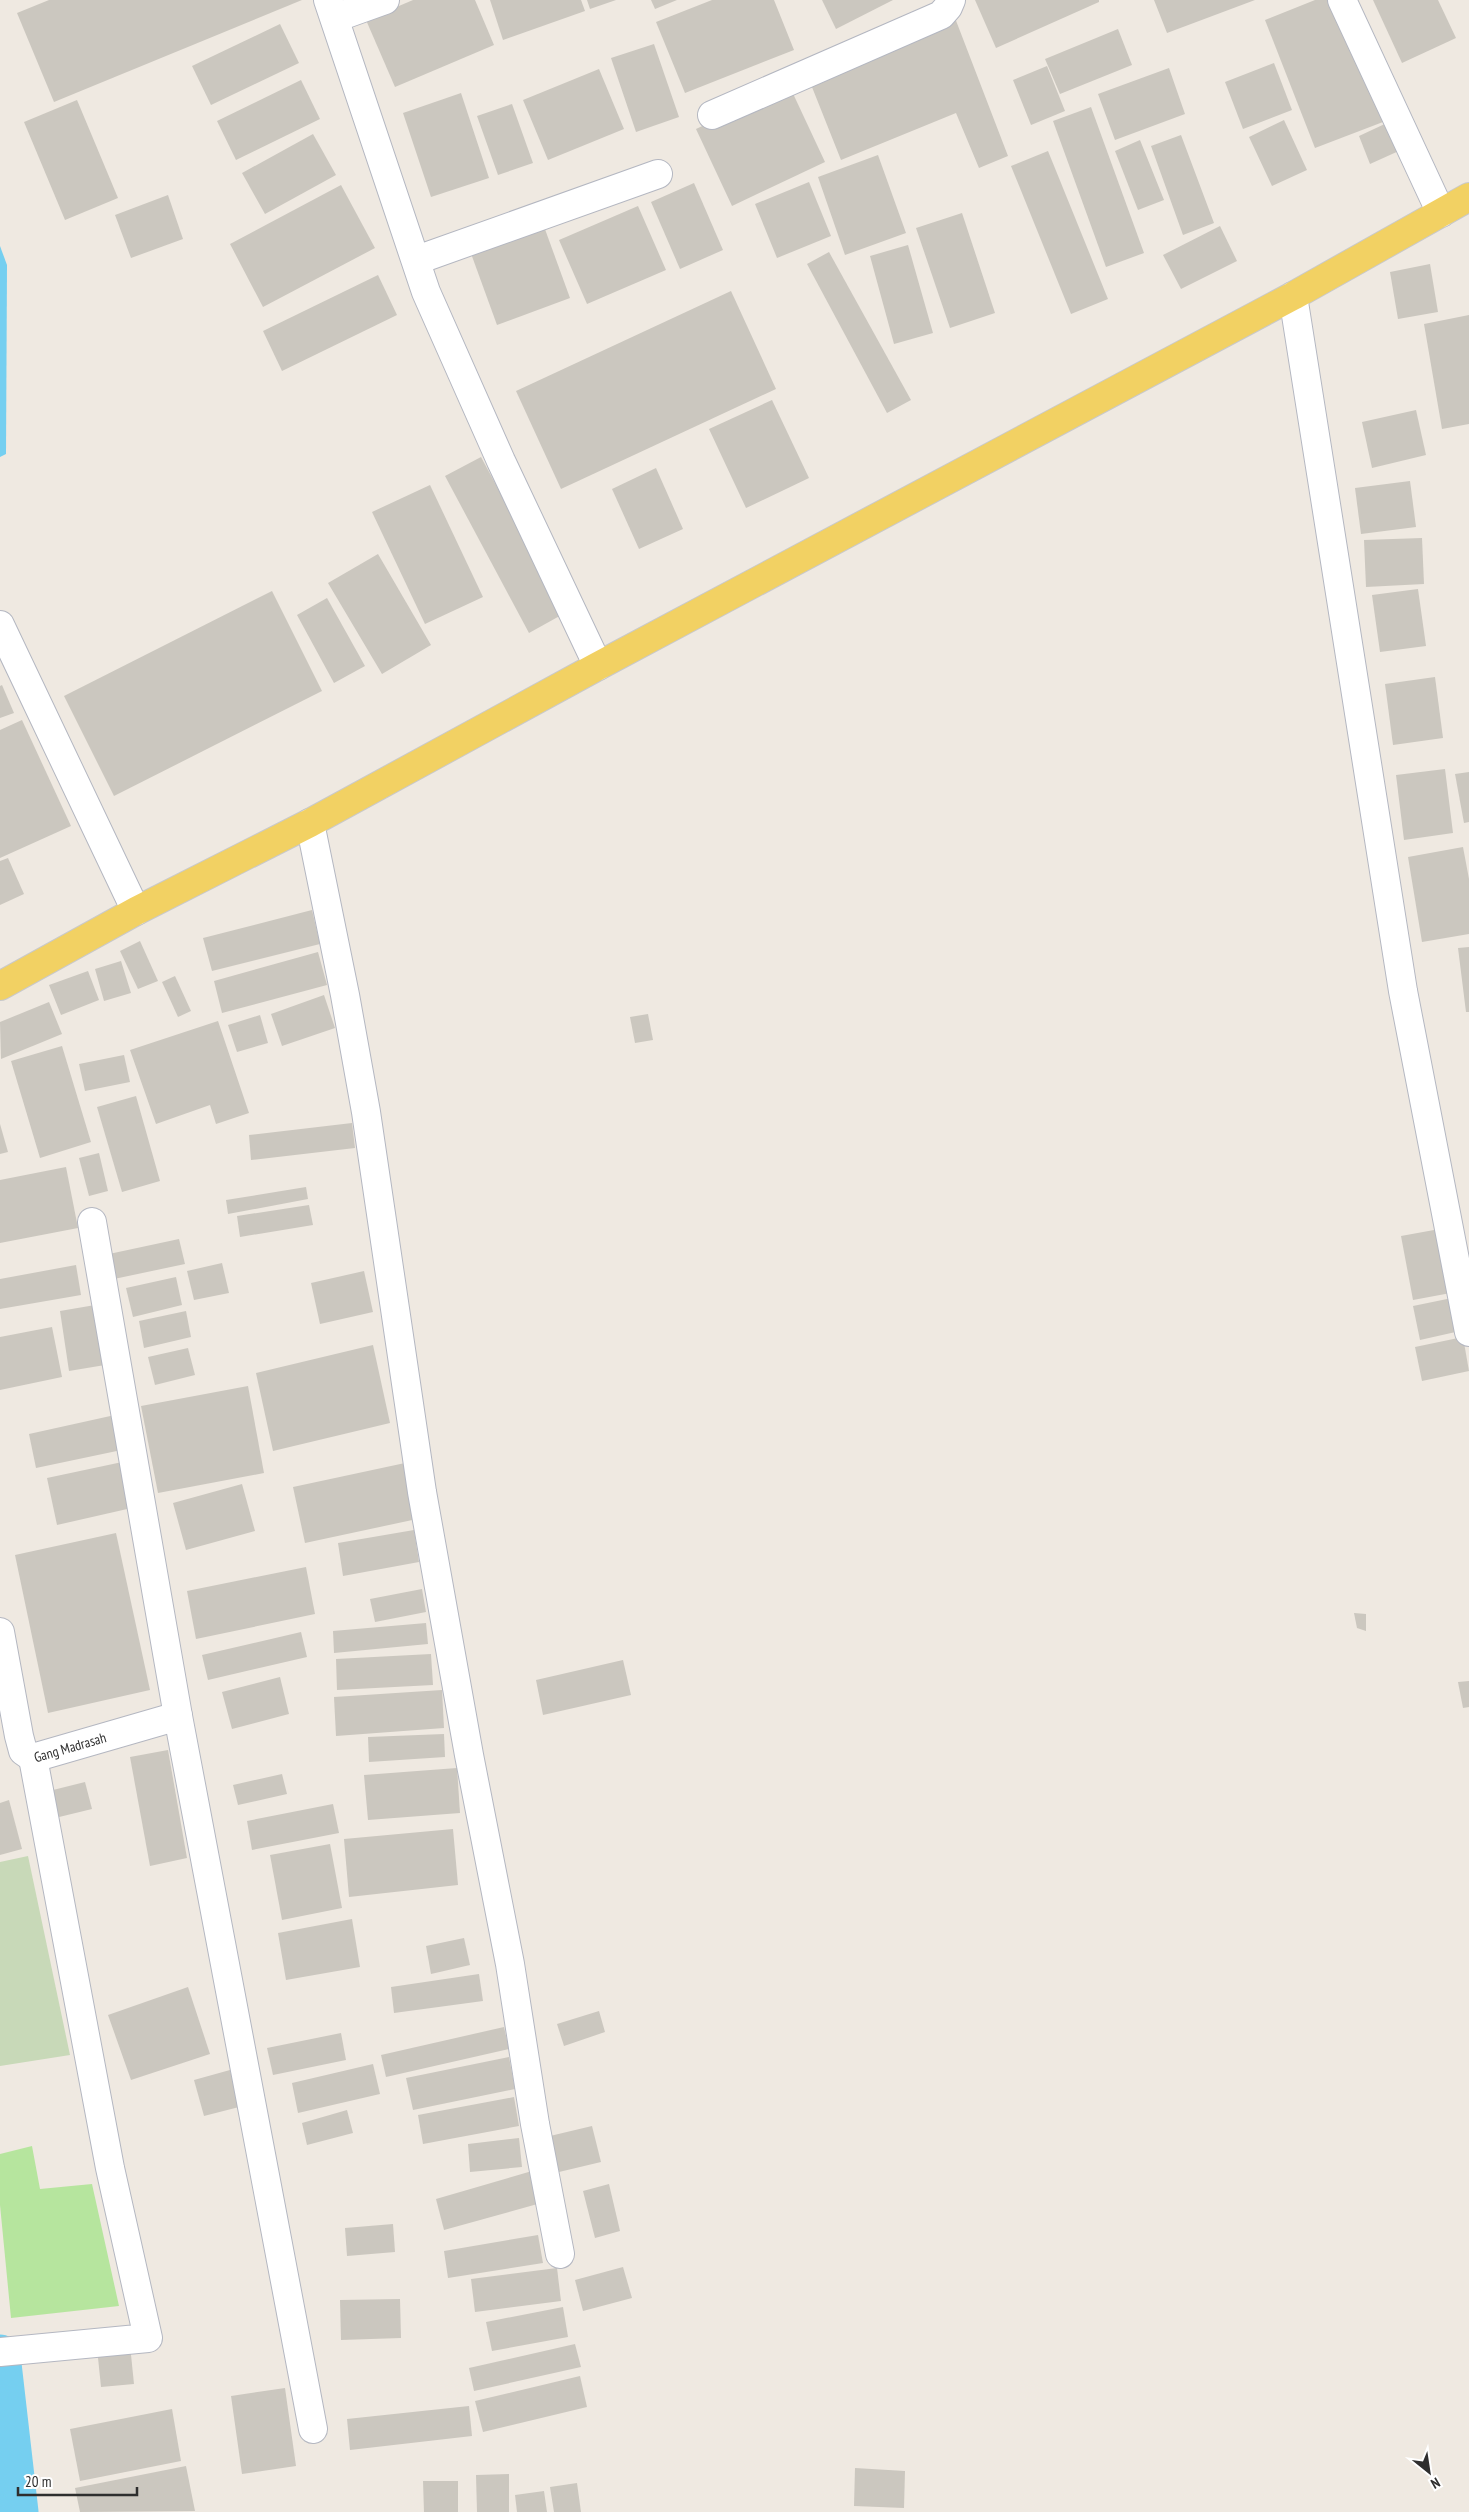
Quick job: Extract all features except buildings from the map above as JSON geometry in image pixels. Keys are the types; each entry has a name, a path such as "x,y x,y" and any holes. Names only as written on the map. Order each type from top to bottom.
{"main road":[{"path":"0,986 136,911 310,823 598,666 1293,296 1469,197"}],"street":[{"path":"385,0 332,9 417,260 426,292 497,452 598,666"},
{"path":"712,115 941,15 951,0"},
{"path":"1342,0 1441,213"},
{"path":"417,260 658,174"},
{"path":"1293,296 1403,991 1469,1332"},
{"path":"0,625 136,911"},
{"path":"310,823 366,1112 422,1492 469,1755 510,1964 535,2124 560,2254"},
{"path":"92,1222 178,1716 313,2429"},
{"name":"Gang Madrasah","path":"0,1632 19,1736 23,1751 33,1758 178,1716"},
{"path":"0,2352 148,2338 110,2168 33,1758"}],"green space":[{"path":"28,1856 70,2055 0,2066 0,1862"},
{"path":"32,2146 40,2189 92,2184 119,2306 11,2318 0,2205 0,2154"}],"water":[{"path":"0,246 7,265 6,454 0,457"}],"waterway":[{"path":"0,2355 18,2512"}]}
